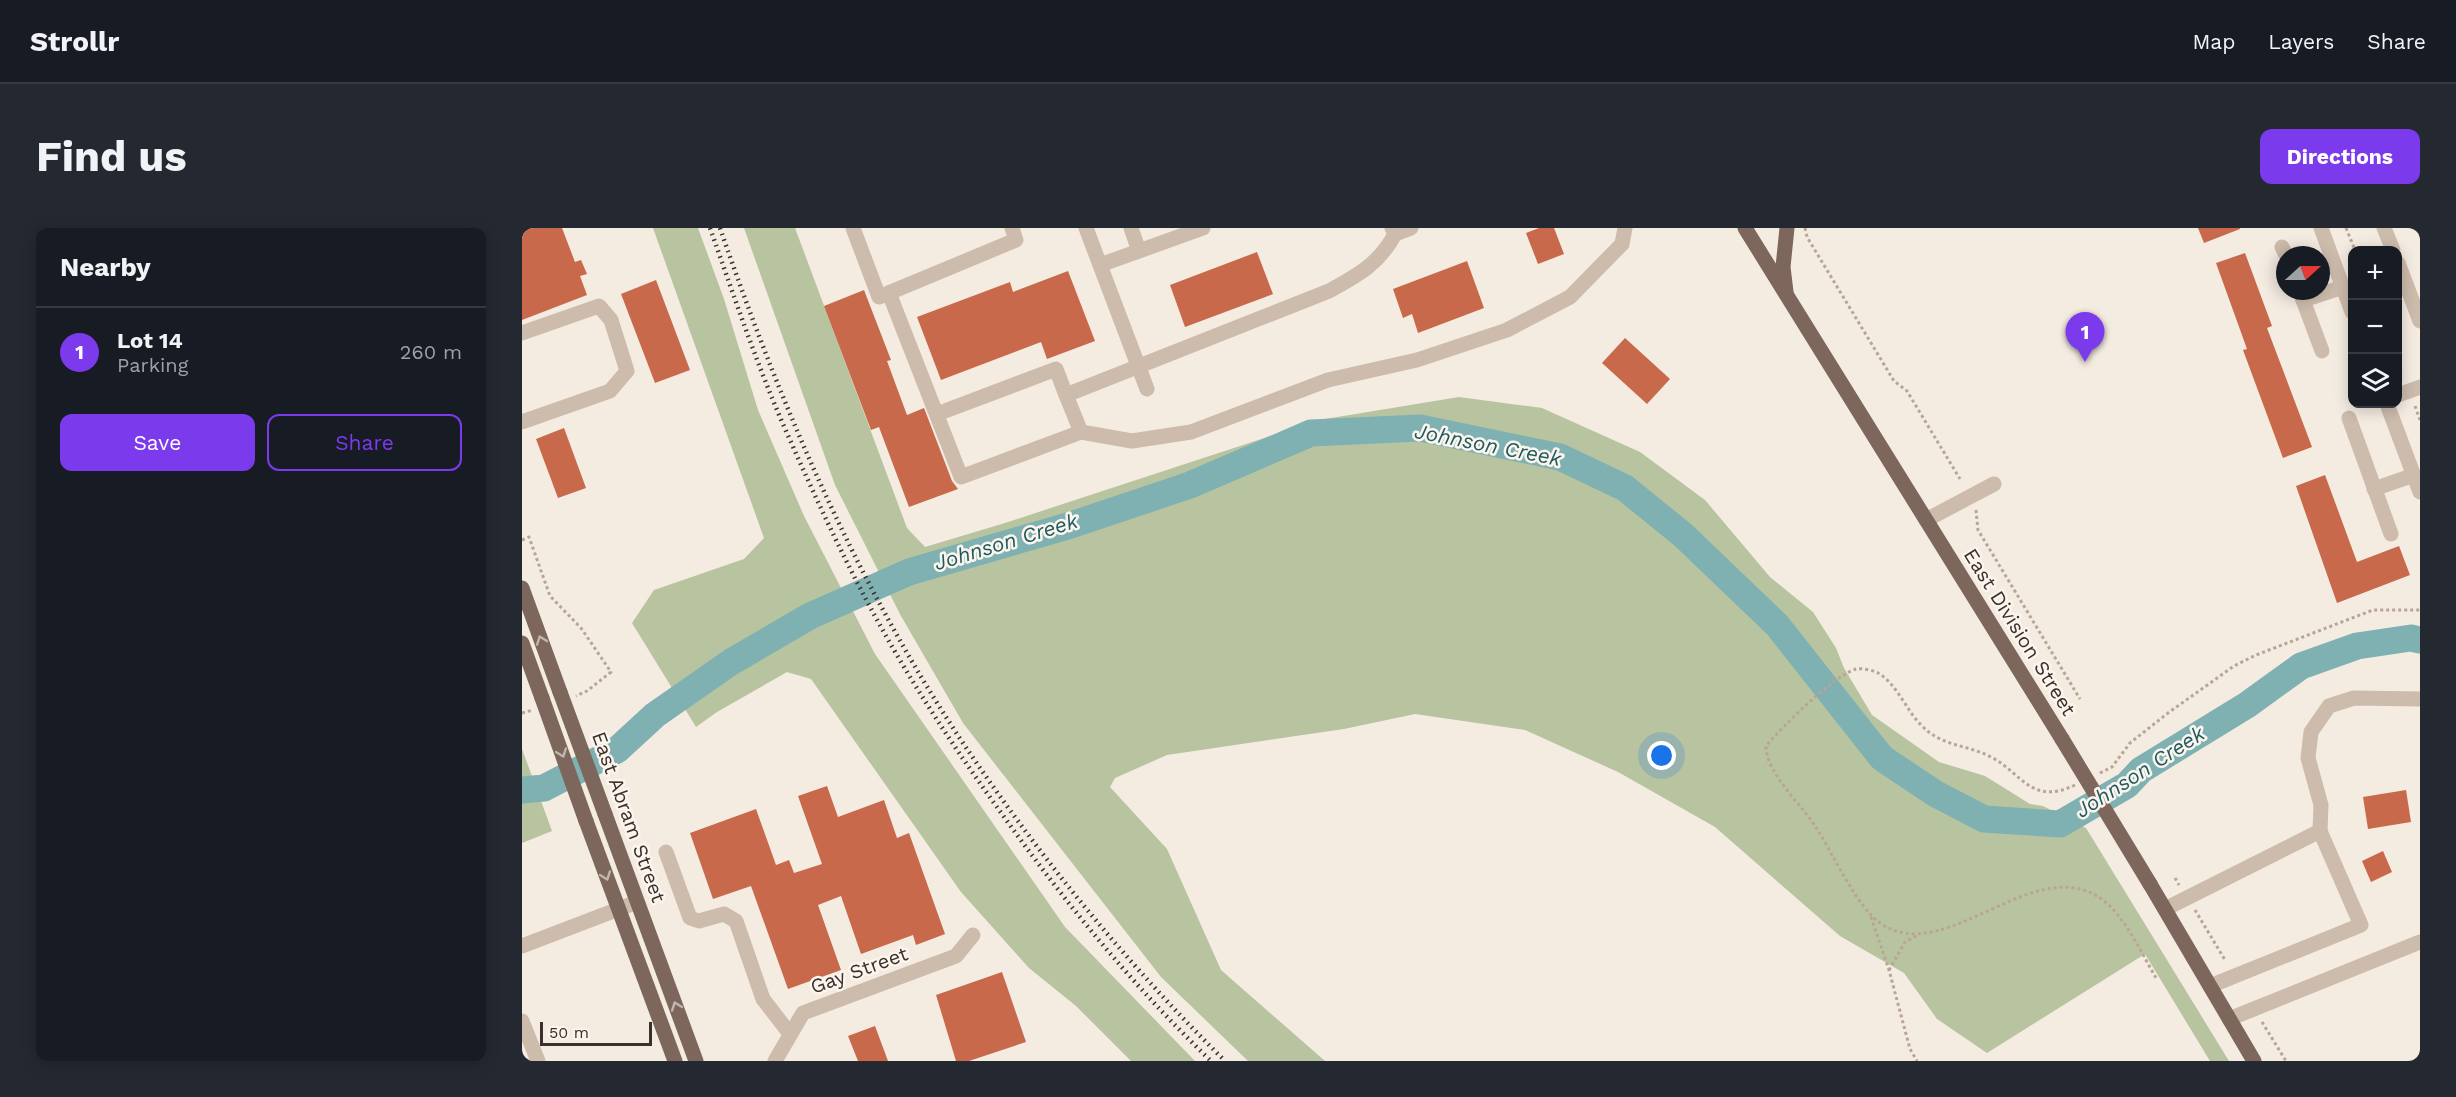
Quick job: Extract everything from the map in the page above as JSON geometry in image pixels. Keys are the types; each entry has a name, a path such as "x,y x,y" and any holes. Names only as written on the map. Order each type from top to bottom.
{"main road":[{"name":"East Division Street","path":"1745,228 2062,739 2254,1061"},
{"path":"1786,295 1784,267 1787,228"},
{"name":"East Abram Street","path":"522,588 564,696 696,1061"},
{"name":"East Abram Street","path":"522,643 538,704 586,821 675,1061"}],"street":[{"path":"853,228 879,297 1016,240 1012,228"},
{"path":"1086,228 1147,389"},
{"path":"1131,228 1139,251"},
{"path":"1100,265 1139,251 1173,233 1203,228"},
{"path":"1066,395 1329,291 1366,271 1389,246 1393,231 1411,228"},
{"path":"890,293 962,477 1081,432 1132,441 1191,432 1328,380 1417,360 1507,330 1570,297 1622,244 1626,228"},
{"path":"2321,228 2348,301"},
{"path":"2384,228 2391,246"},
{"path":"2402,276 2420,321"},
{"path":"2330,290 2343,287"},
{"path":"2303,300 2322,351"},
{"path":"522,333 599,306 611,320 627,371 610,391 522,422"},
{"path":"937,414 1056,369 1081,432"},
{"path":"2402,393 2420,387"},
{"path":"2389,408 2420,492"},
{"path":"2349,418 2391,534"},
{"path":"2374,489 2414,475"},
{"path":"1926,520 1994,484"},
{"path":"2210,986 2361,925 2320,831 2321,805 2308,758 2311,732 2329,706 2354,698 2420,699"},
{"path":"2165,909 2320,831"},
{"path":"666,852 690,918 699,921 724,914 736,921 763,999 790,1034"},
{"path":"522,946 637,902"},
{"name":"Gay Street","path":"775,1061 803,1012 956,956 973,934"},
{"path":"2229,1019 2420,942"},
{"path":"522,1021 538,1061"}],"path":[{"path":"1805,228 1807,237 1894,381 1907,391 1960,479"},
{"path":"2346,228 2353,246"},
{"path":"2415,406 2420,420"},
{"path":"1976,506 1978,530 2080,699"},
{"path":"522,540 529,537 550,596 581,628 611,672 587,691 564,696"},
{"path":"2092,776 2112,766 2130,743 2168,713 2241,662 2373,610 2420,610"},
{"path":"1917,1061 1910,1049 1889,970 1870,915 1858,899 1809,814 1770,766 1766,746 1786,722 1844,675 1858,668 1877,672 1890,683 1906,709 1923,727 1945,743 1992,757 2027,785 2045,791 2063,791 2083,781"},
{"path":"522,713 538,704"},
{"path":"2175,878 2182,889"},
{"path":"1870,915 1894,931 1919,934 1931,932 2041,890 2064,886 2075,888 2094,894 2112,908 2156,978"},
{"path":"2195,910 2225,960"},
{"path":"1889,970 1905,942 1919,934"},
{"path":"2262,1022 2286,1061"}],"green space":[{"path":"653,228 698,228 724,299 758,410 804,516 875,654 1065,927 1195,1061 1131,1061 1076,1006 1029,968 961,892 811,679 787,672 717,712 696,727 632,623 654,590 744,559 764,538"},
{"path":"744,228 795,228 907,528 925,547 1319,420 1459,397 1542,408 1640,452 1705,500 1770,577 1813,612 1836,648 1844,668 1872,715 1939,762 1985,776 2030,804 2043,806 2086,828 2229,1061 2210,1061 2145,954 1987,1053 1937,1019 1904,973 1840,936 1715,827 1618,772 1525,730 1415,714 1344,729 1167,755 1115,778 1110,787 1167,849 1221,970 1325,1061 1248,1061 1161,977 963,723 901,616 835,485"},
{"path":"522,749 552,831 522,843"}],"building":[{"path":"522,228 562,228 575,262 581,260 587,274 580,276 587,295 522,320"},
{"path":"1539,228 1554,228 1564,254 1538,264 1526,233"},
{"path":"2198,228 2240,228 2240,229 2204,243"},
{"path":"1257,252 1273,294 1185,327 1170,285"},
{"path":"2245,253 2272,326 2267,328 2312,447 2283,458 2243,350 2247,349 2216,263"},
{"path":"1467,261 1484,308 1418,333 1412,314 1403,318 1393,289"},
{"path":"1068,271 1095,341 1047,359 1041,342 941,380 917,317 1010,282 1013,292"},
{"path":"656,280 690,370 655,383 621,294"},
{"path":"864,290 891,360 887,361 907,415 924,408 952,481 958,489 909,507 879,427 871,430 824,306"},
{"path":"1625,338 1670,379 1647,404 1602,363"},
{"path":"564,428 586,488 558,498 536,439"},
{"path":"2325,475 2357,562 2399,546 2410,575 2337,603 2296,486"},
{"path":"827,786 838,817 884,800 897,838 909,833 945,934 916,945 913,935 861,954 841,896 818,905 841,970 788,989 751,886 713,899 690,833 756,809 776,865 789,860 794,873 822,864 798,796"},
{"path":"2406,790 2411,822 2368,829 2363,797"},
{"path":"2383,851 2392,872 2371,882 2362,861"},
{"path":"1002,972 1026,1042 969,1061 956,1061 936,995"},
{"path":"875,1026 888,1061 858,1061 848,1036"}],"waterway":[{"name":"Johnson Creek","path":"522,790 544,788 617,750 655,715 731,662 810,616 909,572 1071,525 1190,485 1311,433 1420,428 1560,457 1625,488 1683,535 1777,625 1882,758 1936,794 1984,819 2060,824 2127,785 2141,770 2247,705 2301,666 2357,646 2411,638 2420,640"}],"railway":[{"path":"710,228 738,308 790,440 856,581 910,677 974,774 1054,884 1103,946 1211,1061"},
{"path":"720,228 770,363 826,496 858,562 928,688 996,791 1088,911 1155,988 1225,1061"}],"place":[{"name":"Lot 14","path":"2085,362"}]}
